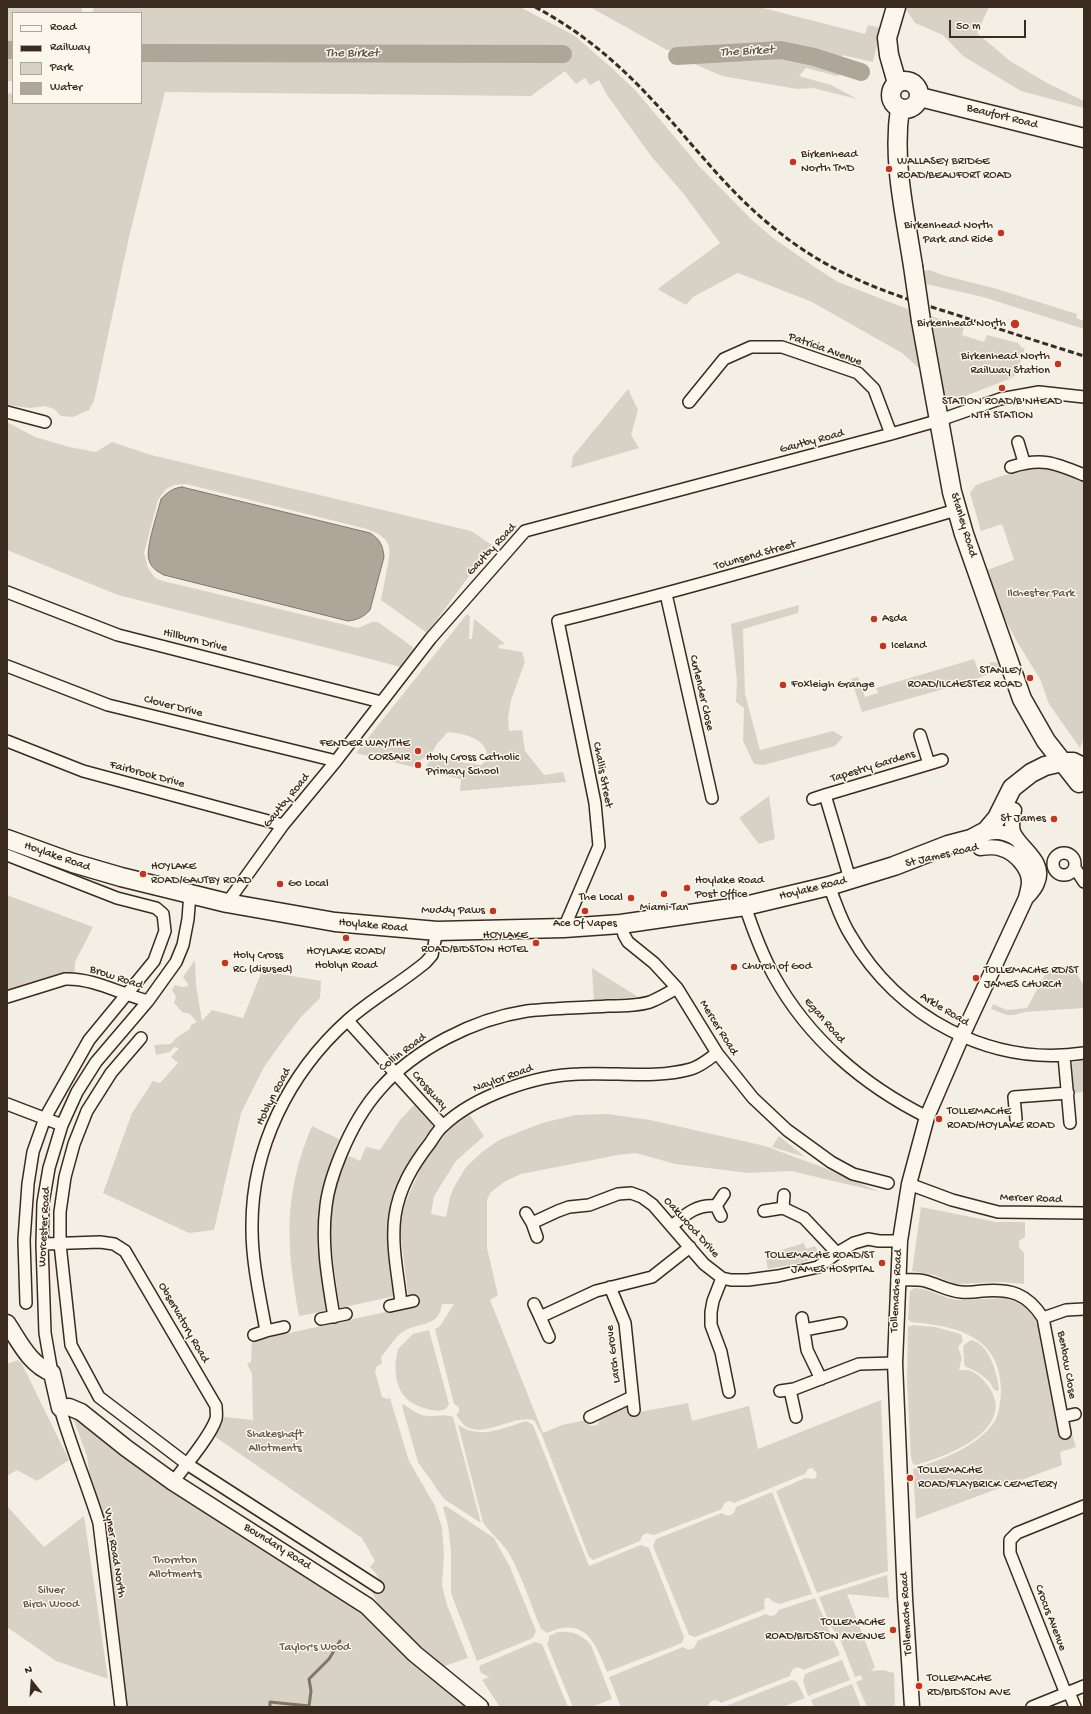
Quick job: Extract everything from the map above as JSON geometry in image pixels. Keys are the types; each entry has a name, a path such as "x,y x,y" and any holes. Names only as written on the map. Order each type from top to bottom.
{"main road":[{"path":"896,7 887,38 889,55 897,83"},
{"path":"907,81 913,83 919,90 920,97 911,108 900,108 894,104 891,93 897,83 907,81"},
{"name":"Beaufort Road","path":"920,97 1084,138"},
{"name":"Stanley Road","path":"900,108 896,131 896,157 914,266 921,322 956,510 1022,699 1034,722 1056,744 1069,773"},
{"path":"1056,744 1051,759 1069,773"},
{"name":"St James Road","path":"1002,834 1017,801 1025,790 1038,782 1069,773"},
{"name":"St James Road","path":"1002,834 1012,788 1023,778 1069,773"},
{"name":"St James Road","path":"979,842 986,831 1002,834"},
{"name":"Hoylake Road","path":"7,839 73,863 121,877 227,903 335,922 436,932 564,928 621,924 745,906 829,886 894,866 948,845 979,842"},
{"path":"7,1323 32,1360 38,1366 52,1373"},
{"name":"Worcester Road","path":"52,1373 60,1408"},
{"name":"Boundary Road","path":"60,1408 69,1407 81,1412 126,1448 173,1482 367,1606 415,1654 480,1707"}],"street":[{"name":"Patricia Avenue","path":"689,402 724,359 751,347 782,347 858,374 874,389 891,434"},
{"name":"Gautby Road","path":"227,903 283,826 336,761 431,638 525,531 891,434 940,420 1000,399 1039,392 1084,397"},
{"path":"7,412 45,422"},
{"path":"1018,442 1024,462"},
{"path":"1011,466 1024,462 1041,461 1050,462 1084,474"},
{"name":"Townsend Street","path":"558,621 666,594 791,560 956,510"},
{"name":"Hillburn Drive","path":"7,592 118,635 381,702"},
{"name":"Curlender Close","path":"666,594 712,798"},
{"name":"Challis Street","path":"558,621 595,803 599,846 564,928"},
{"name":"Clover Drive","path":"7,666 108,705 336,761"},
{"name":"Tapestry Gardens","path":"920,735 929,764"},
{"name":"Fairbrook Drive","path":"7,741 83,771 283,826"},
{"name":"Tapestry Gardens","path":"813,799 942,760"},
{"name":"Tapestry Gardens","path":"825,795 850,879"},
{"path":"979,842 996,847 1002,834"},
{"name":"Tollemache Road","path":"912,1707 905,1598 895,1363 897,1280 900,1241 909,1184 926,1117 1026,898 1037,885 1039,873 1036,862 1002,834"},
{"name":"Hoylake Road","path":"7,855 117,898 156,908 163,914"},
{"path":"1075,868 1084,882"},
{"name":"Arkle Road","path":"829,886 850,936 870,966 914,1009 962,1036 984,1046 1013,1052 1064,1056 1084,1053"},
{"name":"Worcester Road","path":"52,1373 45,1333 42,1244 44,1203 49,1168 62,1126 78,1092 96,1062 148,1001 176,962 183,945 188,919 190,893"},
{"name":"Egan Road","path":"745,906 755,936 774,976 792,1005 815,1034 849,1067 871,1084 895,1100 926,1117"},
{"name":"Worcester Road","path":"26,1302 24,1240 28,1184 33,1152 45,1118 88,1040 127,996 154,961 165,932 163,914"},
{"name":"Mercer Road","path":"621,924 628,942 654,963 677,988 717,1053 753,1098 801,1141 830,1162 853,1174 888,1183"},
{"name":"Hoblyn Road","path":"266,1331 255,1272 252,1230 254,1196 260,1163 278,1112 291,1087 308,1062 327,1041 373,999 426,962 432,955 436,932"},
{"name":"Brow Road","path":"7,997 65,979 74,979 106,987 127,996 148,1001"},
{"name":"Collin Road","path":"334,1317 324,1248 326,1204 332,1175 348,1136 358,1118 380,1089 396,1073 433,1046 472,1026 499,1017 549,1009 624,1006 649,1002 677,988"},
{"name":"Crossway","path":"348,1021 443,1126"},
{"name":"Worcester Road","path":"75,1352 71,1345 60,1244 60,1212 65,1177 80,1128 88,1111 111,1073 141,1038"},
{"name":"Naylor Road","path":"401,1303 393,1231 398,1202 407,1178 443,1126 472,1104 515,1086 551,1077 578,1074 665,1073 692,1069 717,1053"},
{"path":"1064,1056 1070,1124"},
{"path":"1016,1118 1014,1096 1068,1092"},
{"path":"7,1104 62,1126"},
{"name":"Mercer Road","path":"909,1184 952,1200 998,1212 1084,1213"},
{"name":"Oakwood Drive","path":"532,1223 564,1209 589,1205 611,1196 632,1193 642,1197 653,1205 704,1264 722,1278"},
{"path":"672,1226 693,1209 704,1206 719,1211 724,1194"},
{"path":"784,1195 784,1208"},
{"path":"764,1211 784,1208 804,1218 838,1253"},
{"path":"526,1213 537,1236"},
{"path":"729,1392 721,1352 713,1333 711,1312 713,1301 722,1278 748,1280 778,1276 818,1267 854,1243 868,1239 880,1241 900,1241"},
{"name":"Observatory Road","path":"42,1244 100,1242 114,1244 125,1251 216,1406 216,1418 211,1428 173,1482"},
{"path":"540,1317 596,1291 652,1276 690,1247"},
{"path":"897,1280 926,1281 947,1290 961,1292 994,1290 1010,1292 1024,1297 1036,1308 1043,1318 1066,1310 1084,1309"},
{"name":"Larch Grove","path":"610,1287 625,1323 634,1410"},
{"path":"390,1306 413,1301"},
{"path":"534,1304 549,1337"},
{"path":"321,1319 346,1314"},
{"path":"802,1318 808,1350 821,1379"},
{"name":"Benbow Close","path":"1043,1318 1047,1332 1065,1433"},
{"path":"804,1330 841,1323"},
{"path":"254,1334 284,1327"},
{"path":"721,1352 732,1350"},
{"name":"Boundary Road","path":"75,1352 99,1397 187,1464 378,1586"},
{"path":"796,1417 785,1390 821,1379 859,1364 895,1363"},
{"name":"Larch Grove","path":"590,1417 632,1397"},
{"name":"Vyner Road North","path":"60,1408 99,1523 122,1707"},
{"name":"Benbow Close","path":"1062,1417 1075,1414"},
{"name":"Crocus Avenue","path":"1075,1707 1067,1693 1010,1553 1010,1540 1017,1533 1084,1506"},
{"path":"1032,1707 1084,1686"}],"green space":[{"path":"7,7 82,7 82,12 12,12 12,41 7,41"},
{"path":"94,7 520,7 575,36 615,71 636,91 699,166 752,220 773,238 838,282 910,310 920,369 902,353 812,302 738,273 693,297 686,305 659,290 659,288 720,243 683,193 651,156 607,95 599,80 590,85 585,78 576,84 565,71 531,96 165,92 129,237 94,401 89,410 73,417 61,416 54,409 45,406 30,408 7,405 7,94 12,93 12,104 142,104 142,58 563,57 562,47 142,47 142,12 92,12"},
{"path":"590,7 759,7 865,34 868,25 881,28 873,62 842,55 841,60 789,46 779,45 667,50"},
{"path":"989,7 977,33 1010,61 1047,83 1084,101 1084,108 1021,91 963,56 943,35 915,23 905,8"},
{"path":"7,54 12,54 12,81 7,81"},
{"path":"749,57 790,57 845,72 837,76 806,68 799,76 831,85 857,99 813,88 797,89 722,76 690,62"},
{"path":"930,270 942,275 997,289 1077,314 1076,318 1084,321 1084,329 983,297 926,284 924,271"},
{"path":"922,313 964,327 962,335 984,342 987,335 1018,343 1022,348 1025,348 1016,374 1012,378 947,403 943,402"},
{"path":"628,389 638,410 631,435 639,448 571,468 573,456"},
{"path":"7,422 35,437 69,447 96,452 112,442 151,455 471,531 492,545 427,633 381,600 389,561 389,549 385,540 375,532 186,484 174,485 166,489 158,500 144,553 148,568 155,578 358,628 372,622 378,622 414,648 400,667 118,595 7,550"},
{"name":"Ilchester Park","path":"1035,468 1048,469 1084,482 1084,738 1080,748 1049,704 1040,679 1002,614 987,570 1014,560 1002,524 981,531 970,493 976,485 1001,476"},
{"path":"799,605 798,613 743,629 745,694 760,750 833,731 843,737 835,746 763,765 754,764 743,741 744,708 736,702 737,681 731,624"},
{"path":"467,614 470,616 469,639 472,639 474,619 505,644 499,645 498,648 522,652 525,662 511,700 508,717 509,731 522,730 525,751 544,775 563,772 566,782 460,791 461,779 427,772 427,764 436,756 481,765 487,760 486,751 480,742 470,736 448,732 433,751 420,761 417,768 356,753"},
{"path":"974,659 978,670 990,666 989,663 994,662 998,663 1000,669 972,681 862,712 851,679 858,677 865,697 878,693 876,688"},
{"path":"769,796 775,839 759,844 739,818"},
{"path":"7,895 93,927 75,962 74,979 7,997"},
{"path":"195,960 196,985 202,1021 212,1010 243,1018 262,971 321,981 320,998 301,1017 264,1067 241,1113 214,1230 189,1233 103,1193 132,1113 153,1081 160,1083 178,1063 171,1057 179,1048 174,1047 170,1052 156,1055 154,1045 171,1044 176,1038 190,1029 191,1025 197,1022 190,1014 182,1012 174,1003 176,997 172,990 175,985 182,987 189,986 183,977"},
{"path":"1072,965 1084,986 1084,1008 1025,1012 1015,1015 1007,1015 991,1009 993,1004 1007,1010 1027,1008 1047,971"},
{"path":"592,968 638,997 594,1000"},
{"path":"1084,1059 1084,1092 1073,1093 1072,1063"},
{"path":"415,1104 432,1123 432,1127 409,1162 396,1187 392,1201 389,1215 388,1237 395,1296 340,1308 333,1261 331,1230 333,1199 338,1177 346,1158 349,1156 360,1161 366,1147 380,1150 400,1120"},
{"name":"Shakeshaft Allotments","path":"469,1114 484,1136 456,1161 434,1196 431,1214 446,1217 450,1197 454,1187 466,1167 482,1152 499,1140 542,1123 576,1115 608,1114 650,1120 765,1146 822,1167 880,1192 791,1171 749,1173 675,1164 636,1153 618,1155 521,1174 504,1182 491,1192 487,1200 487,1248 498,1295 490,1300 543,1433 562,1425 586,1420 590,1425 597,1425 604,1414 621,1405 627,1406 634,1413 688,1403 692,1421 749,1406 758,1449 881,1400 888,1571 817,1593 776,1491 805,1478 815,1479 817,1475 812,1468 808,1469 805,1474 734,1503 730,1501 726,1502 722,1509 654,1535 646,1533 642,1536 640,1541 593,1560 589,1557 541,1433 534,1420 517,1420 491,1428 475,1429 467,1427 456,1415 459,1412 459,1409 458,1406 454,1404 435,1329 440,1326 454,1304 442,1304 440,1312 432,1321 407,1329 398,1335 381,1357 382,1364 377,1366 375,1371 382,1397 387,1399 390,1398 409,1461 435,1506 442,1527 444,1554 442,1586 447,1605 468,1658 441,1667 414,1644 380,1608 372,1592 380,1583 377,1575 370,1567 375,1561 362,1538 214,1436 222,1424 224,1417 253,1420 252,1373 247,1364 251,1362 252,1341 418,1305 415,1294 408,1295 400,1228 405,1203 425,1159 449,1130"},
{"path":"312,1126 339,1139 325,1181 319,1209 317,1238 318,1253 326,1311 299,1316 291,1266 290,1220 296,1174"},
{"path":"779,1136 805,1157 772,1147"},
{"path":"921,1207 996,1222 1025,1222 1025,1237 1019,1241 1019,1247 1024,1253 1024,1284 1001,1282 955,1284 934,1275 912,1271"},
{"path":"804,1243 806,1249 815,1246 818,1252 818,1257 801,1263 768,1269 765,1255"},
{"path":"914,1288 924,1289 958,1300 1006,1298 1025,1307 1036,1320 1042,1341 1061,1436 1072,1434 1076,1447 1060,1452 1062,1465 916,1519 913,1469 953,1454 971,1444 988,1430 997,1417 1001,1391 999,1372 993,1357 984,1346 972,1337 959,1331 911,1322 908,1319 910,1291"},
{"path":"913,1325 935,1327 961,1334 963,1341 958,1347 962,1358 959,1370 968,1370 977,1374 992,1392 996,1406 993,1419 984,1431 972,1440 943,1456 916,1465 913,1464 911,1457 907,1379 908,1327"},
{"path":"429,1330 449,1404 446,1409 443,1410 430,1410 413,1403 406,1398 401,1391 396,1376 396,1358 398,1349 413,1334"},
{"path":"971,1340 977,1342 988,1353 997,1376 999,1390 997,1391 993,1389 986,1378 966,1367 964,1364 964,1345"},
{"path":"18,1360 22,1364 69,1460 37,1481 17,1470 7,1476 7,1364"},
{"path":"403,1404 414,1412 420,1414 430,1416 446,1415 453,1417 481,1523 444,1499 418,1462 402,1406"},
{"path":"81,1412 362,1607 472,1707 121,1707 87,1456 73,1418"},
{"path":"526,1421 533,1425 589,1566 641,1545 649,1548 684,1637 682,1643 607,1672 593,1642 580,1630 571,1628 560,1629 547,1633 541,1629 510,1555 483,1522 458,1425 475,1432 484,1432"},
{"path":"772,1492 812,1594 779,1604 769,1598 765,1598 765,1609 695,1637 689,1635 653,1546 656,1539 722,1513 724,1515 731,1515 736,1507"},
{"name":"Silver Birch Wood","path":"7,1506 44,1547 84,1516 108,1679 56,1661 7,1627"},
{"path":"446,1506 494,1538 510,1567 536,1631 533,1638 477,1661 451,1593 451,1551 448,1525 443,1507"},
{"path":"887,1575 889,1598 847,1594 875,1667 871,1671 883,1670 894,1673 895,1705 891,1707 867,1707 856,1682 863,1679 860,1675 855,1677 840,1639 830,1625 819,1597"},
{"path":"815,1598 840,1655 803,1670 801,1668 795,1668 790,1676 721,1703 713,1700 708,1707 621,1707 609,1677 683,1647 685,1649 692,1649 697,1641 766,1614 770,1616 775,1615 779,1610"},
{"path":"558,1632 576,1634 584,1638 591,1645 612,1699 592,1707 573,1707 547,1644 549,1636"},
{"path":"535,1642 542,1644 568,1707 500,1707 482,1680 489,1677 481,1673 479,1666"},
{"path":"842,1660 850,1680 808,1696 803,1681 805,1674"},
{"path":"792,1680 797,1682 805,1698 782,1707 723,1707"},
{"path":"852,1684 861,1707 814,1707 811,1700"}],"water":[{"path":"182,487 370,533 380,543 383,549 384,557 370,610 360,618 348,621 164,575 157,571 150,563 148,555 150,539 161,499 176,488"}],"waterway":[{"name":"The Birket","path":"7,50 12,50"},
{"name":"The Birket","path":"677,56 781,50 814,57 861,72"},
{"name":"The Birket","path":"142,53 563,54"},
{"path":"270,1707 270,1702 309,1706 311,1691 309,1679 329,1659 340,1641"}],"railway":[{"path":"535,7 563,23 613,61 653,101 717,173 751,208 791,242 814,257 883,290 933,308 1084,356"}],"place":[{"name":"Birkenhead North TMD","path":"793,162"},
{"name":"WALLASEY BRIDGE ROAD/BEAUFORT ROAD","path":"889,169"},
{"name":"Birkenhead North Park and Ride","path":"1001,233"},
{"name":"Birkenhead North","path":"1015,324"},
{"name":"Birkenhead North Railway Station","path":"1058,364"},
{"name":"STATION ROAD/B'NHEAD NTH STATION","path":"1002,388"},
{"name":"Asda","path":"874,619"},
{"name":"Iceland","path":"883,646"},
{"name":"STANLEY ROAD/ILCHESTER ROAD","path":"1030,678"},
{"name":"Foxleigh Grange","path":"783,685"},
{"name":"FENDER WAY/THE CORSAIR","path":"418,751"},
{"name":"Holy Cross Catholic Primary School","path":"418,765"},
{"name":"St James","path":"1054,819"},
{"name":"HOYLAKE ROAD/GAUTBY ROAD","path":"143,874"},
{"name":"Go Local","path":"280,884"},
{"name":"Hoylake Road Post Office","path":"687,888"},
{"name":"Miami Tan","path":"664,894"},
{"name":"The Local","path":"631,898"},
{"name":"Muddy Paws","path":"493,911"},
{"name":"Ace Of Vapes","path":"585,911"},
{"name":"HOYLAKE ROAD/ Hoblyn Road","path":"346,938"},
{"name":"HOYLAKE ROAD/BIDSTON HOTEL","path":"536,943"},
{"name":"Holy Cross RC (disused)","path":"225,963"},
{"name":"Church of God","path":"734,967"},
{"name":"TOLLEMACHE RD/ST JAMES CHURCH","path":"976,978"},
{"name":"TOLLEMACHE ROAD/HOYLAKE ROAD","path":"939,1119"},
{"name":"TOLLEMACHE ROAD/ST JAMES HOSPITAL","path":"882,1263"},
{"name":"TOLLEMACHE ROAD/FLAYBRICK CEMETERY","path":"910,1478"},
{"name":"TOLLEMACHE ROAD/BIDSTON AVENUE","path":"893,1630"},
{"name":"TOLLEMACHE RD/BIDSTON AVE","path":"919,1686"}],"park label":[{"name":"Thornton Allotments","path":"175,1568"},
{"name":"Taylor's Wood","path":"315,1648"}]}
